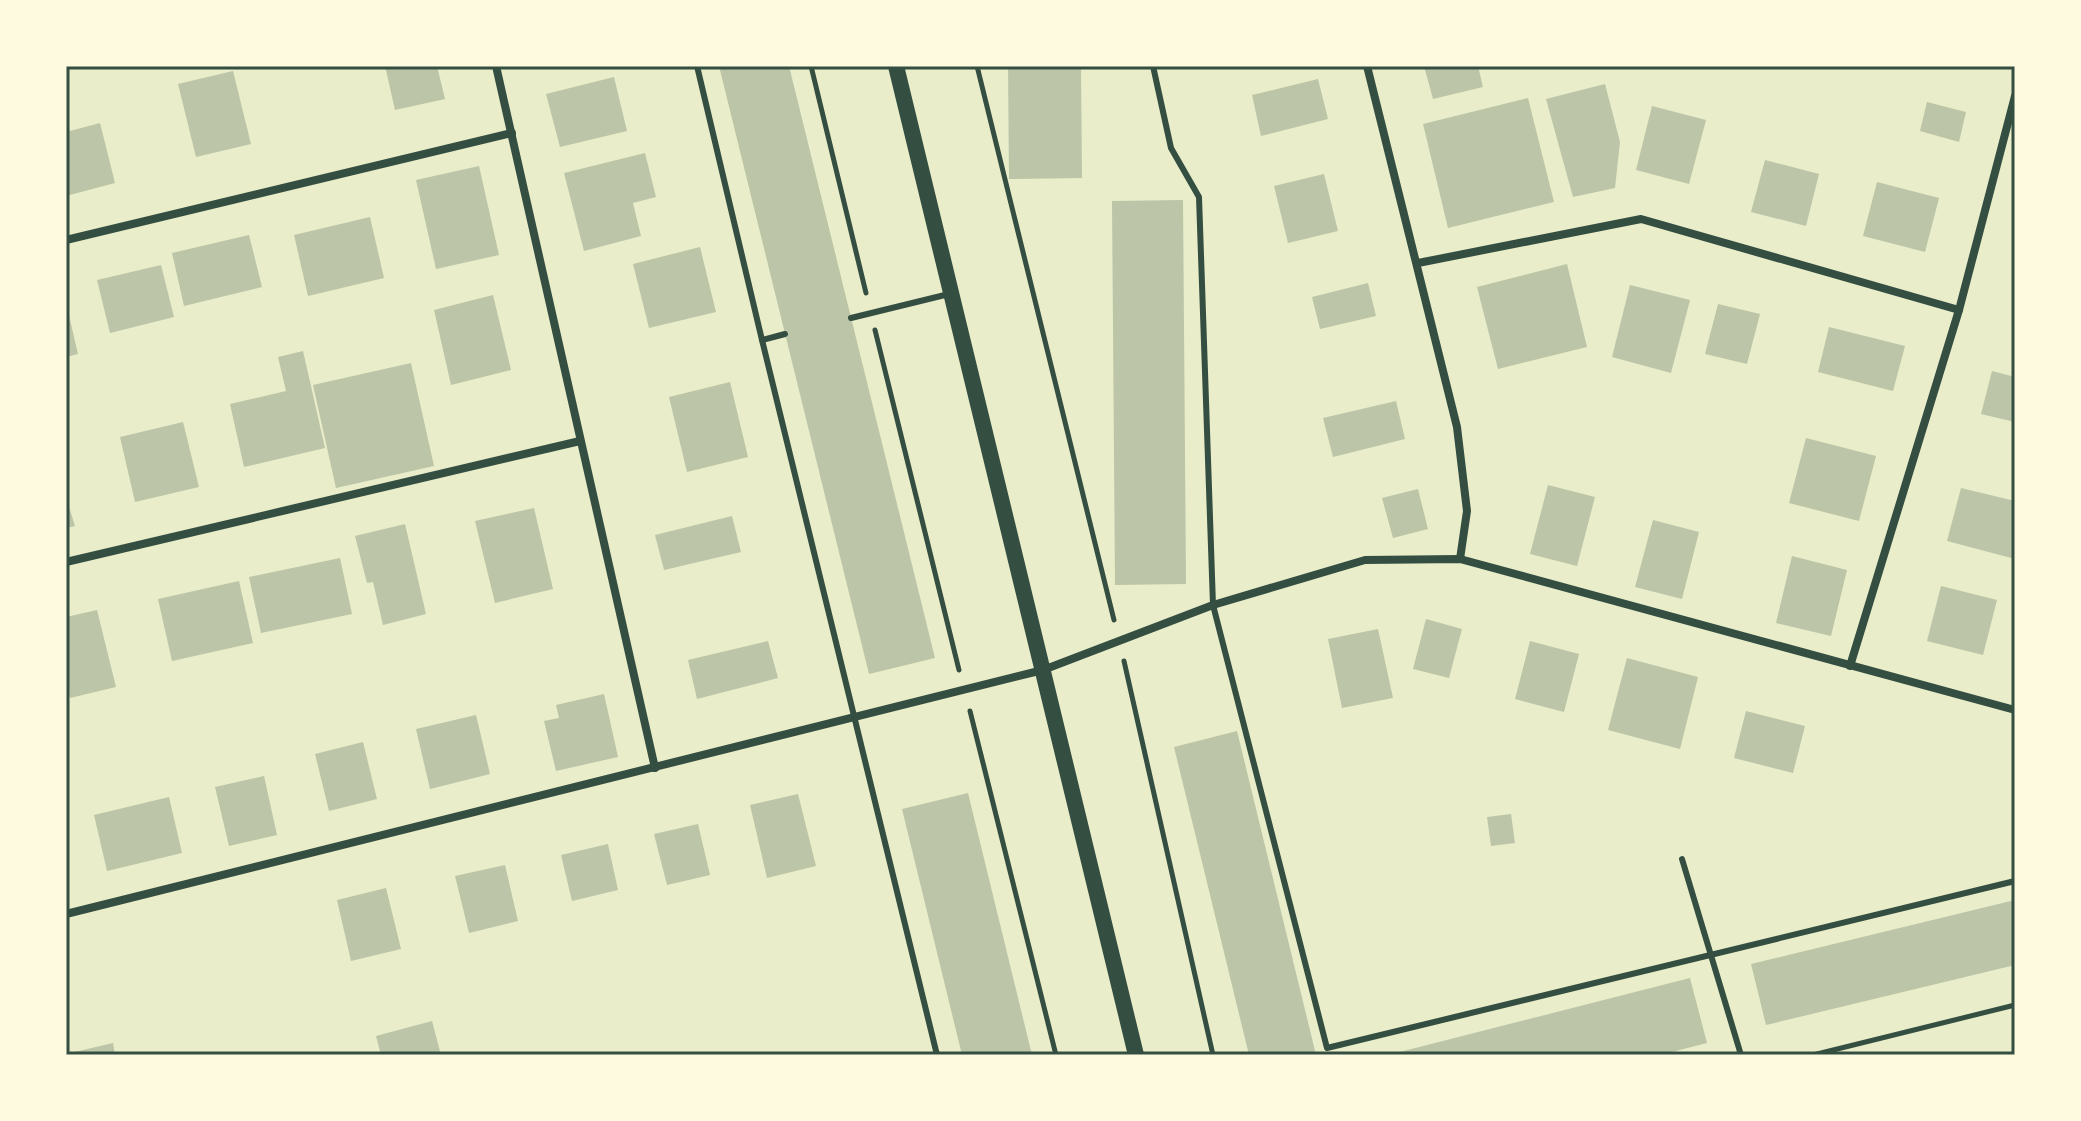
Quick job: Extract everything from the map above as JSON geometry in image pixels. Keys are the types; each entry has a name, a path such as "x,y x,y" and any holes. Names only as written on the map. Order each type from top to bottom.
{"main road":[{"path":"896,66 1136,1055"}],"street":[{"path":"496,66 655,768"},
{"path":"1367,66 1457,427 1467,511 1460,559"},
{"path":"1850,666 1959,310 2015,96"},
{"path":"66,240 512,133"},
{"path":"1418,263 1641,219 1959,310"},
{"path":"66,562 580,441"},
{"path":"66,914 1043,670 1213,605 1365,560 1460,559 2015,710"}],"lane":[{"path":"697,66 937,1055"},
{"path":"1153,66 1171,148 1199,197 1213,605 1327,1048 2015,881"},
{"path":"851,318 951,293"},
{"path":"762,340 785,334"},
{"path":"1682,859 1741,1055"}],"path":[{"path":"811,66 1056,1055"},
{"path":"977,66 1119,641 1213,1055"},
{"path":"1813,1055 2015,1005"}],"building":[{"path":"385,66 437,66 445,99 395,110"},
{"path":"719,66 789,66 935,658 869,674"},
{"path":"1008,66 1081,66 1082,178 1009,179"},
{"path":"1424,66 1478,66 1483,87 1433,99"},
{"path":"233,71 251,144 196,157 178,84"},
{"path":"614,77 627,131 560,147 546,94"},
{"path":"1318,79 1328,119 1261,136 1252,95"},
{"path":"1605,84 1620,142 1615,188 1573,197 1546,99"},
{"path":"1528,98 1554,202 1448,228 1423,124"},
{"path":"1927,102 1966,112 1959,142 1920,131"},
{"path":"1652,106 1706,120 1689,184 1636,170"},
{"path":"66,119 70,131 100,123 115,183 66,196"},
{"path":"645,153 656,197 633,203 641,236 584,251 564,173"},
{"path":"1765,160 1819,174 1806,226 1751,212"},
{"path":"479,166 499,255 436,269 416,180"},
{"path":"1324,174 1338,231 1288,243 1274,186"},
{"path":"1877,182 1939,198 1925,252 1863,236"},
{"path":"1183,200 1186,584 1115,585 1112,201"},
{"path":"370,217 384,278 308,296 294,235"},
{"path":"249,235 262,287 184,306 172,253"},
{"path":"700,247 716,312 649,328 633,264"},
{"path":"1567,264 1587,347 1498,369 1477,287"},
{"path":"161,265 174,317 110,333 97,280"},
{"path":"1368,283 1376,316 1320,329 1312,297"},
{"path":"1630,285 1690,300 1671,373 1612,357"},
{"path":"493,295 511,370 451,385 434,310"},
{"path":"1718,304 1760,314 1747,364 1705,354"},
{"path":"66,308 78,354 66,357"},
{"path":"1829,327 1905,346 1893,391 1818,372"},
{"path":"303,351 325,448 244,467 230,404 286,391 278,357"},
{"path":"411,363 434,466 336,488 313,385"},
{"path":"1992,371 2015,377 2015,422 1981,414"},
{"path":"730,382 748,457 687,472 669,397"},
{"path":"1396,401 1405,439 1333,457 1323,418"},
{"path":"183,422 199,487 135,502 120,437"},
{"path":"1806,438 1876,456 1859,521 1789,503"},
{"path":"1548,485 1595,497 1577,566 1530,554"},
{"path":"1961,488 2015,501 2015,559 1947,541"},
{"path":"1418,489 1428,529 1393,538 1382,498"},
{"path":"66,497 75,526 66,528"},
{"path":"534,508 553,589 495,603 475,521"},
{"path":"732,516 741,552 664,570 655,535"},
{"path":"1653,520 1699,532 1682,599 1635,587"},
{"path":"405,524 426,614 383,625 373,582 367,583 355,536"},
{"path":"1792,556 1847,570 1831,636 1776,623"},
{"path":"340,558 352,614 261,633 249,577"},
{"path":"239,581 253,643 172,661 158,599"},
{"path":"1941,586 1997,600 1983,655 1927,641"},
{"path":"97,610 116,687 70,698 66,682 66,617"},
{"path":"1426,619 1462,629 1449,678 1413,669"},
{"path":"1378,629 1393,698 1342,708 1328,639"},
{"path":"768,641 778,678 697,699 688,660"},
{"path":"1530,641 1579,654 1564,712 1515,699"},
{"path":"1627,658 1698,677 1680,749 1608,730"},
{"path":"604,694 618,757 556,771 544,721 559,718 556,705"},
{"path":"1746,711 1805,726 1793,773 1734,758"},
{"path":"476,715 490,774 430,789 416,729"},
{"path":"1237,731 1316,1055 1249,1055 1174,747"},
{"path":"363,742 377,799 329,811 315,754"},
{"path":"264,776 277,835 229,846 215,787"},
{"path":"968,793 1032,1055 962,1055 902,809"},
{"path":"798,794 816,866 767,878 750,805"},
{"path":"169,797 182,853 107,871 94,815"},
{"path":"1511,814 1515,843 1491,846 1487,817"},
{"path":"698,824 710,875 667,885 654,834"},
{"path":"608,844 618,890 572,901 561,855"},
{"path":"505,865 518,921 469,933 455,876"},
{"path":"386,888 401,949 351,961 337,900"},
{"path":"2015,900 2015,965 1766,1025 1751,964"},
{"path":"1690,978 1707,1043 1660,1055 1388,1055"},
{"path":"432,1021 441,1055 381,1055 376,1036"},
{"path":"113,1043 115,1055 66,1055 66,1054"}]}
